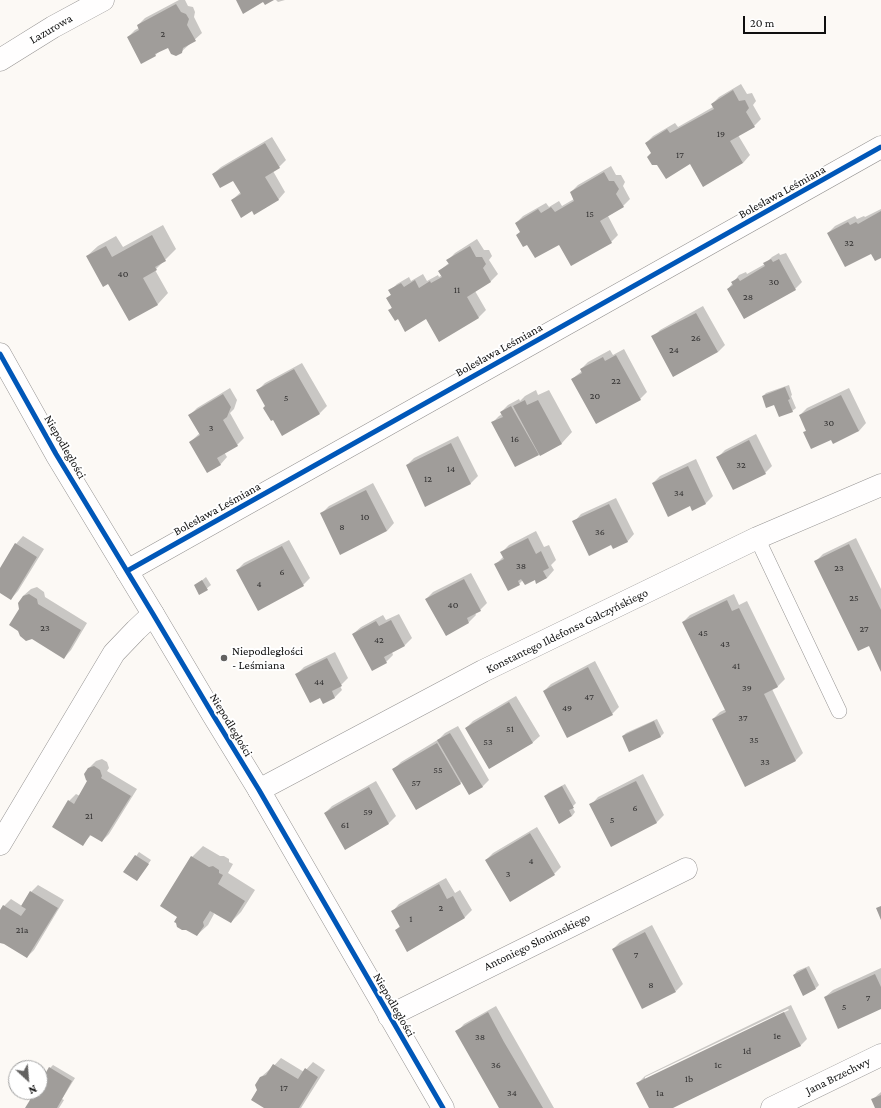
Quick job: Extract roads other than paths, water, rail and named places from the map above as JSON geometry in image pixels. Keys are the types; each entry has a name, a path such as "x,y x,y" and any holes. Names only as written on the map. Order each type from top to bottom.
{"street":[{"name":"Lazurowa","path":"0,60 52,27 103,0"},
{"name":"Bolesława Leśmiana","path":"127,571 881,147"},
{"name":"Niepodległości","path":"1,360 213,716 259,790 443,1108"},
{"name":"Konstantego Ildefonsa Gałczyńskiego","path":"259,790 483,671 757,538 881,485"},
{"path":"0,844 114,653 153,614"},
{"name":"Antoniego Słonimskiego","path":"389,1016 686,869"},
{"name":"Jana Brzechwy","path":"772,1108 881,1055"}],"lane":[{"path":"757,538 839,712"}],"place":[{"name":"Niepodległości - Leśmiana","path":"224,658"}]}
